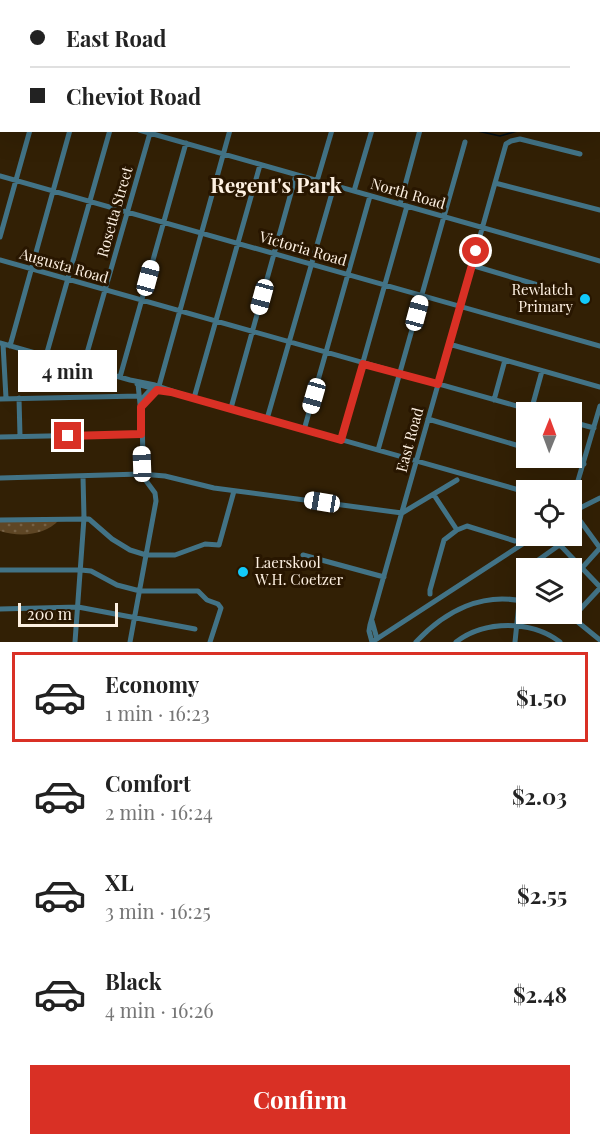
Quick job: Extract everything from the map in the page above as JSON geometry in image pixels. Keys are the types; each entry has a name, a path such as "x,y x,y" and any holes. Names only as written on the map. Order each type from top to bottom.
{"street":[{"path":"0,237 29,132"},
{"path":"69,132 32,269 4,344 3,399 140,401 157,386 230,132"},
{"path":"46,356 109,132"},
{"name":"North Road","path":"146,132 160,133 224,155 600,261"},
{"path":"317,181 331,132"},
{"path":"354,191 371,132"},
{"path":"400,204 419,132"},
{"name":"Rosetta Street","path":"83,367 150,133"},
{"name":"East Road","path":"374,641 372,619 506,144 520,139 580,154"},
{"path":"378,450 465,142"},
{"path":"120,377 186,143"},
{"path":"194,398 260,165"},
{"path":"231,408 296,175"},
{"name":"Victoria Road","path":"0,176 600,346"},
{"path":"495,183 600,210"},
{"path":"267,419 334,186"},
{"path":"304,430 370,196"},
{"path":"341,440 407,206"},
{"name":"Augusta Road","path":"0,260 516,406"},
{"path":"471,266 566,293"},
{"path":"4,344 516,489"},
{"path":"448,344 600,387"},
{"path":"494,400 505,360"},
{"path":"537,402 542,371"},
{"path":"130,380 138,384 157,386"},
{"path":"130,642 156,496 143,476 138,384"},
{"path":"20,398 20,436"},
{"path":"579,480 600,406"},
{"path":"428,419 516,445"},
{"path":"582,425 594,428"},
{"path":"0,437 141,434"},
{"path":"124,475 142,466"},
{"path":"75,642 84,518 83,476"},
{"path":"0,478 165,476 214,488 402,513 457,480"},
{"path":"0,520 84,518 92,520 104,533 122,545 146,555 175,555 205,544 219,545 234,491"},
{"path":"434,495 457,530"},
{"path":"582,507 600,498"},
{"path":"582,525 600,548 583,567 600,588 582,605"},
{"path":"430,594 443,543 457,530 465,526 515,540"},
{"path":"374,641 520,546"},
{"path":"542,558 561,546 574,558"},
{"path":"303,555 384,578"},
{"path":"0,570 81,570 91,572 123,587 140,591 198,591 207,600 218,604 221,610 210,642"},
{"path":"416,642 436,622 465,605 489,599 516,600"},
{"path":"0,609 78,607 195,628"},
{"path":"515,642 517,624"},
{"path":"582,624 600,640"},
{"path":"456,642 465,635 484,628 504,625 544,632 560,642"},
{"path":"594,633 600,627"},
{"path":"365,642 372,630 387,632"}],"shaded area":[{"path":"59,520 47,529 31,534 0,531 0,522"}],"waterway":[{"path":"482,132 500,136 514,132"}],"place":[{"name":"Rewlatch Primary","path":"585,299"},
{"name":"Laerskool W.H. Coetzer","path":"243,572"}],"district":[{"name":"Regent's Park","path":"276,186"}],"route":[{"path":"68,436 141,434 141,407 157,390 341,440 363,364 438,384 476,251"}]}
